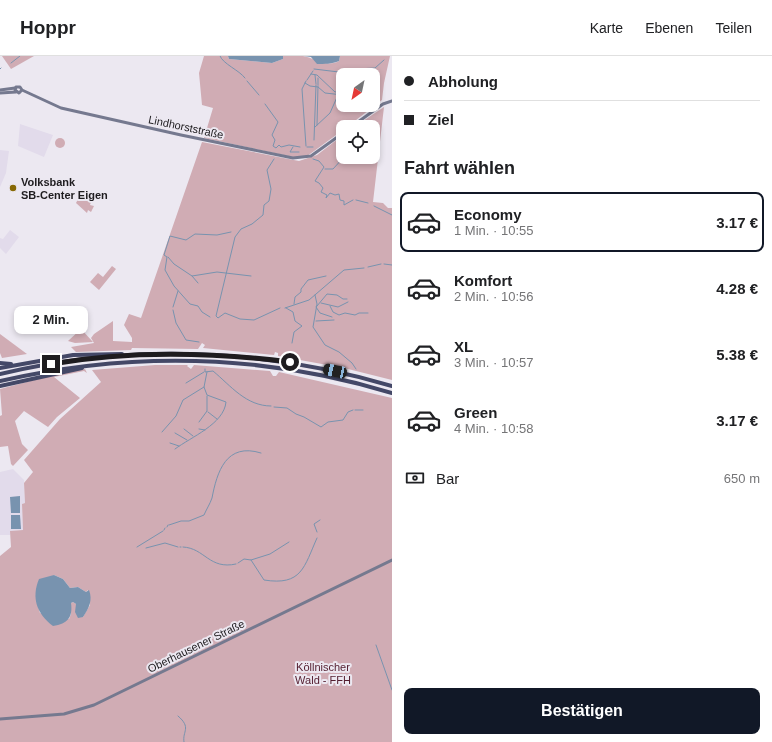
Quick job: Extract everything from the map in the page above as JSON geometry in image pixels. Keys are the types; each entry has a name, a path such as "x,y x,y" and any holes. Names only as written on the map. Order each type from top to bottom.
{"highway":[{"path":"0,368 80,354 119,353 128,355"},
{"path":"0,374 66,361 128,355 207,354 266,359 335,371 392,386"},
{"path":"0,381 56,369 102,363 187,360 257,364 332,377 392,393"},
{"path":"0,363 18,364"},
{"path":"0,386 54,373 96,367 102,363"}],"street":[{"name":"Lindhorststraße","path":"15,90 19,86 22,90 61,108 169,133 293,158 311,156 336,138"},
{"path":"0,90 15,90 20,93 22,90"},
{"path":"0,93 15,90"},
{"path":"360,120 371,111 392,101"},
{"name":"Oberhausener Straße","path":"0,719 64,714 94,705 392,560"}],"shaded area":[{"path":"20,124 53,135 44,157 18,146"},
{"path":"0,150 9,151 6,173 0,187"},
{"path":"10,230 19,237 6,254 0,248 0,238 3,239"},
{"path":"13,469 24,480 25,503 22,504 23,530 10,531 10,535 0,535 0,472"}],"green space":[{"path":"2,56 34,56 11,69"},
{"path":"204,56 228,56 229,59 272,63 283,59 283,56 303,56 320,62 334,63 339,61 340,56 390,56 382,100 380,102 380,68 336,68 336,112 366,112 356,120 336,120 336,135 305,157 293,157 204,138 213,108 202,105 199,73"},
{"path":"384,107 380,142 380,120 364,120 376,112 380,112 380,110"},
{"path":"60,138 65,143 60,148 55,143"},
{"path":"336,140 336,164 377,164 373,202 383,203 388,208 392,208 392,380 344,368 278,356 278,353 275,352 274,355 203,348 205,345 202,343 198,349 132,348 131,350 76,352 71,347 94,343 91,338 94,334 113,321 113,341 132,342 132,338 124,325 129,314 141,318 202,142 299,161 317,155"},
{"path":"79,197 91,202 90,205 94,206 91,212 88,210 87,213 76,203"},
{"path":"112,266 116,269 99,290 90,282 98,273 103,277"},
{"path":"81,329 93,342 75,343 68,341"},
{"path":"0,334 27,354 2,358 0,353"},
{"name":"Köllnischer Wald - FFH","path":"155,365 188,365 187,366 191,369 194,365 270,371 273,376 276,376 279,372 392,398 392,742 0,742 0,556 11,547 10,531 23,530 22,504 25,503 24,483 33,472 24,460 60,419 101,382 92,370","holes":["54,575 63,579 70,588 78,587 86,592 88,590 90,605 83,617 76,604 73,602 71,603 71,614 69,619 40,613 36,600"]},
{"path":"85,369 87,373 84,371 54,377 80,398 57,417 48,427 24,411 15,421 22,444 28,450 13,466 11,464 8,446 0,447 0,416 2,415 0,389 61,373"}],"water":[{"path":"228,56 283,56 283,59 272,63 229,59"},
{"path":"304,56 340,56 339,61 328,64 317,64 311,57"},
{"path":"20,496 20,513 11,513 10,497"},
{"path":"11,515 20,515 21,529 11,529"},
{"path":"54,575 63,579 70,588 78,587 86,592 89,590 91,597 90,604 83,617 78,618 75,612 76,604 73,602 71,603 70,616 66,622 62,624 53,626 39,611 36,593 39,579"}],"waterway":[{"path":"11,63 20,56"},
{"path":"220,56 224,62 245,78"},
{"path":"314,69 347,73 357,69 375,68 384,60"},
{"path":"307,80 313,71"},
{"path":"311,74 317,75 336,92"},
{"path":"315,75 316,84"},
{"path":"318,78 318,85"},
{"path":"247,81 259,95"},
{"path":"306,81 302,89 306,146"},
{"path":"305,83 310,86 318,87 325,93 336,94"},
{"path":"314,140 316,85"},
{"path":"317,125 318,86"},
{"path":"315,127 330,113 336,100"},
{"path":"265,104 278,122 272,135 275,140 273,146 276,148 279,145 281,147 289,145 300,147"},
{"path":"293,147 290,152 299,152"},
{"path":"307,147 313,147"},
{"path":"274,159 267,170 271,189 269,201 264,205 263,215 252,224 241,229 235,237 216,316 218,318 225,313 240,319 254,320 280,308"},
{"path":"313,159 319,161 324,167 315,181 323,188 321,192 327,195 326,198 330,193 335,195 339,194 340,200 344,201 344,205 353,200"},
{"path":"325,169 333,169 338,164"},
{"path":"356,200 368,203"},
{"path":"374,206 392,215"},
{"path":"210,317 202,312 198,306 190,304 174,286 165,270 167,257 164,255 170,236 186,240 195,234 217,235 231,232"},
{"path":"168,257 174,264 192,276 217,272 251,276"},
{"path":"368,267 381,264"},
{"path":"384,264 392,265"},
{"path":"285,308 309,300 344,270 364,268"},
{"path":"192,276 198,283"},
{"path":"294,304 295,297 301,292 301,289 308,280 326,276"},
{"path":"173,307 178,291"},
{"path":"317,306 327,294 337,295 343,299 347,299"},
{"path":"315,295 317,304 313,327 325,345 339,352 352,363 356,369"},
{"path":"321,303 338,307 348,302"},
{"path":"330,306 333,312 339,315 345,313 355,315 359,313 368,313"},
{"path":"316,307 320,313 332,317"},
{"path":"286,308 293,312 295,321 302,326 294,332 292,343"},
{"path":"173,310 176,323 186,340 199,342"},
{"path":"316,321 334,320"},
{"path":"205,369 205,372 213,371 246,399 254,403 271,406"},
{"path":"186,383 204,372"},
{"path":"175,449 206,429 224,410 226,402 207,395 204,387 207,372"},
{"path":"162,432 176,416 183,400 204,387"},
{"path":"199,422 207,411 207,396"},
{"path":"274,407 287,408 321,427 328,422 343,420 348,412 353,410"},
{"path":"355,410 363,410"},
{"path":"208,412 217,419"},
{"path":"184,429 193,436"},
{"path":"199,429 205,430"},
{"path":"175,433 187,440"},
{"path":"170,443 179,446"},
{"path":"169,525 181,521 189,521 204,515 212,498 220,469 231,456 239,452 249,451 261,453"},
{"path":"317,532 314,524 320,520"},
{"path":"137,547 163,531"},
{"path":"251,560 264,580 286,580 294,577 305,566 317,538"},
{"path":"238,563 244,559 251,560 270,554 289,542"},
{"path":"146,548 165,543 178,547"},
{"path":"183,547 197,551 213,562 219,564 236,564"},
{"path":"376,645 392,690"},
{"path":"178,716 186,727 184,742"}],"place":[{"name":"Volksbank SB-Center Eigen","path":"13,188"}],"route":[{"path":"51,364 66,361 128,355 174,353 224,355 290,362"}]}
